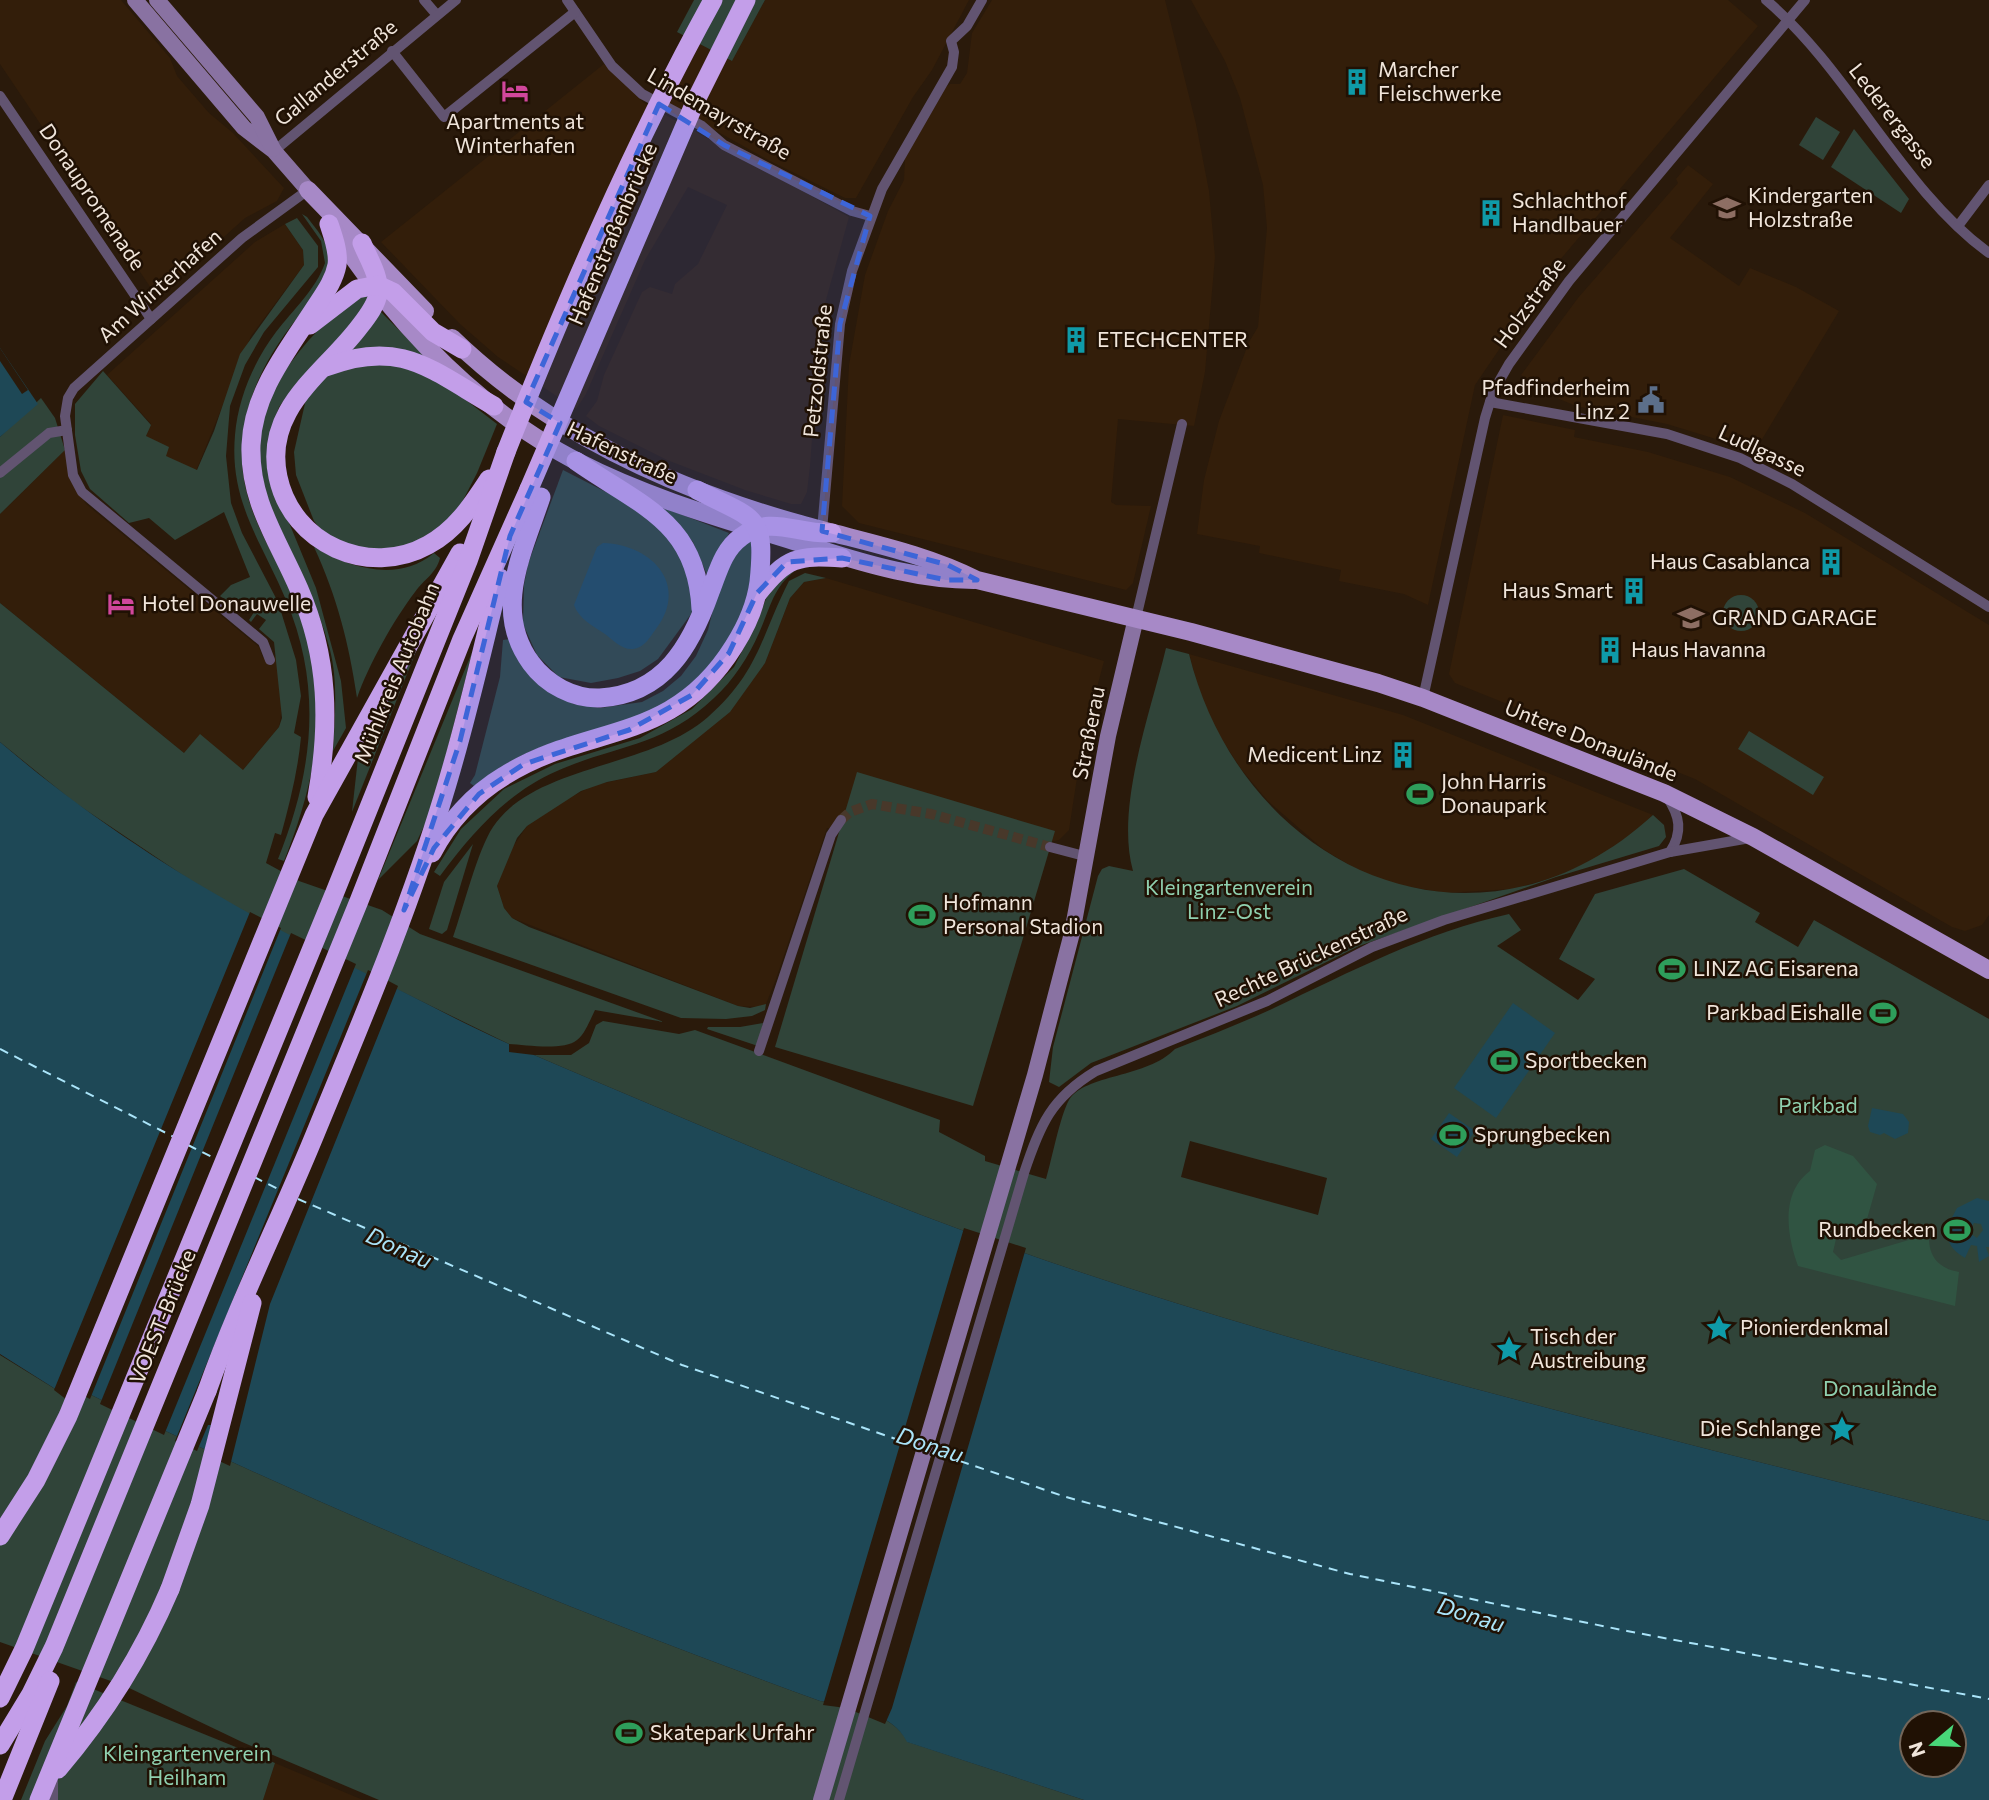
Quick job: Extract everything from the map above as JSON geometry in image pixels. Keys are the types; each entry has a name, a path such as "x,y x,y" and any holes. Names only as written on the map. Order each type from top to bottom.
{"highway":[{"name":"Hafenstraßenbrücke","path":"501,463 574,287 665,92 713,0"},
{"name":"Hafenstraßenbrücke","path":"535,493 562,418 677,142 716,57 747,0"},
{"path":"314,815 327,728 320,646 298,586 260,510 251,461 253,425 266,387 331,282 337,267 329,223"},
{"path":"362,243 376,288 366,318 325,367 302,389 287,410 279,432 276,461 278,476 289,506 307,530 342,553 378,558 402,555 428,545 456,525 501,463"},
{"path":"299,334 350,293 376,288 393,292 433,332 462,349"},
{"path":"325,367 363,355 398,356 428,367 494,406"},
{"path":"576,461 674,529 694,562 701,614"},
{"name":"Mühlkreis Autobahn","path":"335,892 487,506 501,463"},
{"path":"404,910 440,839 452,821 479,794 524,764 629,730 674,708 706,682 729,653 745,626 758,593 762,544 756,530 741,513 697,490"},
{"path":"535,493 513,582 511,609 521,646 532,665 551,682 572,694 594,698 621,695 642,687 675,663 694,634 724,556 738,538 771,524 811,534 827,532"},
{"path":"39,1800 190,1439 244,1296 264,1258 404,910 460,741 510,536 535,493"},
{"path":"0,1536 47,1461 68,1416 314,815 357,732 487,506"},
{"name":"VOEST-Brücke","path":"0,1745 32,1694 65,1620 359,901 462,639 510,536"},
{"path":"758,593 778,569 792,559 808,556 842,558"},
{"name":"VOEST-Brücke","path":"0,1698 24,1649 335,892"},
{"path":"28,1800 58,1770 104,1713 162,1608 200,1505 264,1258"},
{"path":"0,1527 16,1511"},
{"path":"1,1800 51,1679 65,1620"}],"main road":[{"name":"Hafenstraße","path":"135,0 244,128 274,151 308,190 462,349 543,414 625,459 697,490 827,532 948,565 977,580"},
{"name":"Hafenstraße","path":"157,0 257,117 274,151"},
{"name":"Hafenstraße","path":"308,190 376,288 420,341 494,406 576,461 678,504 842,558 946,580 977,580 1142,620"},
{"name":"Untere Donaulände","path":"1142,620 1378,683 1423,698 1664,793 1753,837 1987,963"},
{"name":"Straßerau","path":"821,1800 1016,1170 1072,933 1088,857 1103,762 1142,620"}],"street":[{"path":"425,0 436,14"},
{"name":"Gallanderstraße","path":"274,151 391,51 456,0"},
{"name":"Lindemayrstraße","path":"567,0 612,66 642,94 702,126 724,145 852,211 870,216"},
{"name":"Petzoldstraße","path":"827,532 840,324 852,271 870,216 901,152 951,67 954,52 951,41 967,26 982,0"},
{"name":"Lederergasse","path":"1766,0 1788,20 1958,226 1989,253"},
{"name":"Holzstraße","path":"1423,698 1490,402 1509,364 1586,259 1805,0"},
{"path":"391,51 444,117 575,12"},
{"name":"Donaupromenade","path":"0,96 151,319"},
{"path":"1958,226 1989,185"},
{"name":"Am Winterhafen","path":"270,660 263,642 82,492 73,475 66,407 74,388 242,238 308,190"},
{"name":"Ludlgasse","path":"1490,402 1667,435 1740,458 1782,478 1989,607"},
{"path":"1142,620 1182,424"},
{"path":"0,473 49,433 67,429"},
{"path":"1664,793 1679,824 1676,842 1670,852"},
{"path":"759,1051 831,835 841,820"},
{"name":"Rechte Brückenstraße","path":"839,1800 1016,1170 1057,1101 1074,1084 1096,1071 1266,1001 1372,947 1444,920 1670,852 1753,837"},
{"path":"1050,847 1088,857"},
{"path":"52,1800 54,1744"}],"highlighted area":[{"path":"659,104 724,145 870,216 840,324 822,531 948,565 977,580 946,580 842,558 787,562 757,593 729,653 692,695 629,730 524,764 479,794 434,848 404,910 460,741 510,536 560,423 526,402"}],"shaded area":[{"path":"0,0 121,0 170,58 177,76 209,113 233,133 284,188 277,201 245,218 157,297 0,64"},
{"path":"765,0 969,0 932,70 913,97 856,198 845,198 770,161 654,96 685,36 732,61"},
{"path":"992,0 1165,0 1196,124 1209,191 1215,257 1205,372 1194,426 1118,419 1111,502 1116,505 1151,506 1133,583 1126,590 859,523 842,506 849,365 865,275 888,211 904,180 905,158 946,87 960,84 967,73 972,33"},
{"path":"1191,0 1728,0 1758,26 1559,261 1475,385 1428,605 1404,594 1339,581 1341,570 1259,553 1260,546 1197,534 1204,480 1219,421 1249,342 1258,327 1267,228 1263,185 1240,98 1225,61"},
{"path":"604,64 644,103 849,217 821,318 810,466 807,492 801,504 791,504 745,490 667,460 599,426 586,416 597,401 604,375 642,292 650,287 672,294 675,284 698,264 727,205 688,187 645,260 586,394 576,409 498,357 460,324 381,242"},
{"path":"1688,165 1713,184 1670,238 1739,286 1750,268 1796,287 1839,311 1755,451 1667,424 1576,406 1545,393 1521,375 1578,298 1678,183 1676,179"},
{"path":"285,224 303,250 304,265 251,336 196,471 165,456 146,436 151,424 107,375 255,242"},
{"path":"1503,415 1575,430 1574,437 1648,452 1730,477 1805,513 1989,625 1989,915 1982,925 1965,931 1952,927 1695,779 1455,683 1449,674"},
{"path":"65,450 70,478 86,504 259,647 263,658 276,656 282,708 279,727 243,770 184,753 0,603 0,514"},
{"path":"826,578 1104,661 1082,745 1069,830 1059,840 1037,844 827,828 776,979 766,1004 758,1007 738,1006 512,918 504,908 497,886 508,854 527,826 563,801 594,785 656,772 765,663 790,598 804,582"},
{"path":"1189,654 1403,715 1653,815 1624,842 1595,860 1556,877 1512,889 1445,893 1388,883 1359,871 1323,849 1267,800 1241,769 1217,732 1200,694"},
{"path":"275,1763 363,1800 263,1800"}],"green space":[{"path":"694,0 765,0 732,61 677,32"},
{"path":"1816,117 1840,132 1823,160 1799,145"},
{"path":"1854,129 1909,199 1901,213 1831,167"},
{"path":"302,214 317,230 328,249 328,273 319,290 275,348 258,382 246,417 242,456 243,475 252,511 293,594 306,627 318,694 313,761 306,795 284,861 278,859 290,827 306,762 309,698 305,665 298,633 286,600 242,501 234,459 240,407 254,368 276,332 310,290 325,263 321,241"},
{"path":"297,218 318,246 318,267 264,332 245,365 230,406 226,456 231,503 242,533 278,602 296,660 301,696 294,733 301,737 293,786 281,835 275,833 266,863 299,881 382,910 420,934 664,1022 595,1010 582,1034 571,1043 544,1046 509,1044 290,937 205,890 74,802 0,742 0,603 184,753 200,734 243,770 279,727 282,718 274,642 259,629 266,620 257,614 251,622 249,620 258,606 237,601 233,607 220,596 231,585 250,577 224,512 175,540 149,518 129,523 90,489 81,471 75,435 75,404 103,371 151,425 146,436 169,447 166,456 197,470 214,431 240,354 304,265 303,250 285,224"},
{"path":"366,293 369,299 362,313 294,386 279,407 271,431 271,479 316,588 341,681 346,728 333,751 333,662 318,612 271,507 262,472 260,437 269,400 292,361 325,323"},
{"path":"378,309 432,363 341,355"},
{"path":"398,360 449,387 497,424 460,506 446,523 412,544 368,553 326,536 314,521 296,475 294,452 306,399 320,378 346,365"},
{"path":"41,398 55,418 65,450 0,514 0,437"},
{"path":"563,470 647,513 684,552 696,600 691,614 658,659 640,671 591,683 559,677 537,655 523,624 524,585 528,564"},
{"path":"662,507 729,533 708,577 693,542"},
{"path":"744,542 756,542 753,579 746,605 725,645 696,680 660,706 617,723 554,742 515,759 474,786 470,783 475,775 500,677 503,640 510,639 573,704 600,708 642,702 663,691 681,676 696,656 708,630 720,581"},
{"path":"314,547 343,561 374,569 405,568 434,553 440,558 436,568 415,592 390,629 357,698 341,621"},
{"path":"800,567 779,589 740,668 728,684 695,714 657,736 579,762 539,780 492,815 440,876 434,872 461,829 504,789 555,764 640,738 692,709 734,667 758,620 771,585"},
{"path":"805,573 826,578 804,582 790,598 765,663 730,712 656,772 607,782 581,791 527,826 517,838 497,886 504,908 512,918 529,927 738,1006 750,1008 766,1004 765,1010 752,1016 726,1019 681,1018 453,937 487,837 512,806 564,778 655,747 684,734 708,717 749,669 789,581"},
{"path":"1741,595 1754,600 1759,613 1754,626 1741,631 1728,626 1723,613 1728,600"},
{"path":"423,634 352,812 360,740"},
{"name":"Kleingartenverein Linz-Ost","path":"1166,648 1189,654 1217,730 1260,793 1313,843 1375,876 1443,892 1514,888 1585,863 1653,815 1664,825 1666,837 1659,846 1556,877 1359,946 1237,1006 1091,1063 1059,1087 1049,1082 1053,1047 1098,876 1102,869 1109,866 1133,871 1128,818 1132,789 1144,729"},
{"path":"473,650 432,809 417,841 378,880"},
{"path":"1749,731 1824,777 1813,795 1738,749"},
{"name":"Hofmann Personal Stadion","path":"857,772 1055,831 973,1106 775,1047"},
{"path":"473,844 447,930 442,934 429,929 444,882"},
{"path":"1684,869 1760,913 1755,922 1798,947 1814,920 1989,1019 1989,1521 1417,1373 1303,1341 1077,1271 939,1222 803,1168 534,1055 571,1055 589,1043 596,1025 603,1021 679,1034 695,1030 940,1120 939,1132 985,1156 985,1161 1046,1179 1069,1100 1088,1085 1149,1066 1175,1049 1262,1014 1389,954 1448,931 1509,914 1521,930 1497,946 1578,1000 1595,979 1559,959 1595,894","holes":["1190,1141 1327,1178 1318,1215 1181,1177"]},
{"path":"763,1023 758,1046 707,1029 708,1027 740,1027"},
{"path":"1825,1145 1853,1156 1877,1184 1867,1219 1836,1239 1833,1252 1841,1260 1929,1234 1930,1249 1936,1260 1959,1272 1955,1306 1798,1266 1789,1229 1790,1203 1800,1180 1810,1171 1815,1150"},
{"path":"0,1355 60,1392 79,1389 261,1475 445,1556 632,1631 820,1701 870,1712 892,1724 908,1742 1084,1800 379,1800 242,1742 125,1686 0,1642"},
{"name":"Kleingartenverein Heilham","path":"76,1682 275,1763 263,1800 21,1800 45,1741 67,1706"}],"water":[{"path":"0,348 38,404 0,437"},
{"path":"603,543 622,546 652,560 668,585 669,600 664,616 647,641 637,648 629,649 618,644 583,618 574,605 597,547"},
{"name":"Donau","path":"0,742 84,808 171,867 309,945 509,1044 509,1052 534,1055 939,1222 1077,1271 1303,1341 1531,1404 1989,1521 1989,1800 1084,1800 907,1742 892,1724 870,1712 820,1701 538,1594 261,1475 79,1389 68,1397 0,1354"},
{"name":"Sportbecken","path":"1513,1003 1555,1033 1496,1118 1454,1088"},
{"path":"1872,1108 1903,1114 1909,1122 1908,1133 1895,1139 1884,1133 1880,1135 1870,1132 1868,1126"},
{"name":"Sprungbecken","path":"1449,1113 1475,1131 1457,1157 1431,1139"},
{"name":"Rundbecken","path":"1977,1198 1989,1201 1989,1247 1986,1247 1989,1256 1979,1262 1977,1246 1971,1245 1965,1258 1949,1242 1946,1229 1957,1208","holes":["1974,1223 1981,1224 1983,1230 1977,1238 1968,1232"]}],"pier":[{"path":"0,348 28,390 22,394 0,361"},
{"path":"250,912 281,928 90,1399 76,1392 67,1400 54,1390"},
{"path":"291,933 356,964 164,1435 100,1404"},
{"path":"368,970 398,986 270,1304 230,1466 204,1454 211,1425 208,1425 197,1451 175,1441"},
{"path":"964,1228 1026,1248 892,1708 885,1724 846,1708 823,1705"}],"ferry route":[{"path":"0,1049 174,1137"},
{"path":"188,1145 214,1158"},
{"path":"254,1177 280,1190"},
{"path":"298,1199 682,1365 916,1446"},
{"path":"945,1456 1066,1497 1350,1574 1627,1631 1989,1699"}],"tunnel":[{"path":"841,820 850,812 872,804 931,814 1050,847"}],"place":[{"name":"Marcher Fleischwerke","path":"1357,82"},
{"name":"Apartments at Winterhafen","path":"515,91"},
{"name":"Kindergarten Holzstraße","path":"1727,208"},
{"name":"Schlachthof Handlbauer","path":"1491,213"},
{"name":"ETECHCENTER","path":"1076,340"},
{"name":"Pfadfinderheim Linz 2","path":"1651,400"},
{"name":"Haus Casablanca","path":"1831,562"},
{"name":"Haus Smart","path":"1634,591"},
{"name":"Hotel Donauwelle","path":"121,604"},
{"name":"GRAND GARAGE","path":"1691,618"},
{"name":"Haus Havanna","path":"1610,650"},
{"name":"Medicent Linz","path":"1403,755"},
{"name":"John Harris Donaupark","path":"1420,794"},
{"name":"Hofmann Personal Stadion","path":"922,915"},
{"name":"LINZ AG Eisarena","path":"1672,969"},
{"name":"Parkbad Eishalle","path":"1883,1013"},
{"name":"Sportbecken","path":"1504,1061"},
{"name":"Sprungbecken","path":"1453,1135"},
{"name":"Rundbecken","path":"1957,1230"},
{"name":"Pionierdenkmal","path":"1719,1328"},
{"name":"Tisch der Austreibung","path":"1509,1349"},
{"name":"Die Schlange","path":"1842,1429"},
{"name":"Skatepark Urfahr","path":"629,1733"}],"park label":[{"name":"Parkbad","path":"1818,1106"},
{"name":"Donaulände","path":"1880,1389"}]}
